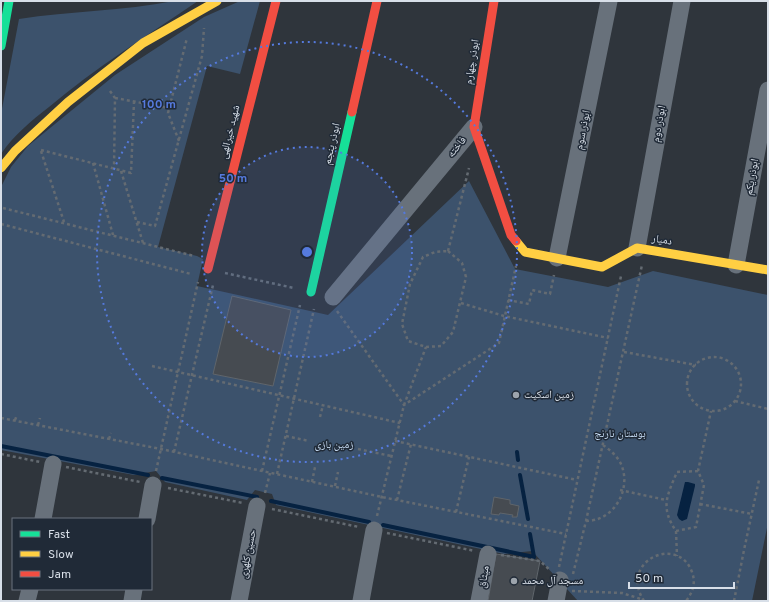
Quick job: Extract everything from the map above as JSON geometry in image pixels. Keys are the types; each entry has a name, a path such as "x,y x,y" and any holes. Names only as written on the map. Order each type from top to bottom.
{"main road":[{"path":"1,46 9,1"},
{"path":"1,168 15,151 68,102 143,44 216,1"},
{"name":"شهید خیرالهی","path":"212,270 276,1"},
{"name":"ابوذر پنجم","path":"308,292 376,1"},
{"name":"ابوذر چهارم","path":"474,127 494,1"},
{"name":"فاخته","path":"474,127 511,235 520,246"},
{"path":"520,246 525,252 602,268 636,250"},
{"name":"دمیار","path":"636,250 768,270"}],"street":[{"name":"ابوذر سوم","path":"557,258 609,1"},
{"name":"ابوذر دوم","path":"636,250 682,1"},
{"name":"ابوذر یکم","path":"736,265 768,90"},
{"name":"فاخته","path":"333,297 474,127"},
{"path":"43,518 53,464"},
{"path":"147,518 153,485"},
{"name":"حسین کلهری","path":"239,601 259,507"},
{"path":"361,601 374,530"},
{"name":"میثاق","path":"479,601 488,554"},
{"path":"556,601 563,577"},
{"path":"27,601 30,590"},
{"path":"132,601 134,590"}],"path":[{"path":"137,222 155,226 202,56 204,28"},
{"path":"179,141 168,113 189,31"},
{"path":"107,88 115,98 169,108"},
{"path":"114,169 115,98"},
{"path":"34,148 131,173 134,102"},
{"path":"41,150 64,223"},
{"path":"93,163 113,236"},
{"path":"448,251 469,167"},
{"path":"121,171 144,243"},
{"path":"3,208 196,257"},
{"path":"1,224 192,274"},
{"path":"404,405 499,343 520,246"},
{"path":"636,250 608,338 566,534 563,577 569,590 622,593 644,601"},
{"path":"563,577 586,521 603,445 623,352 636,250"},
{"path":"448,251 462,263 466,277 461,303 453,332 442,346 426,347 408,341 402,324 410,284 422,257 435,252 448,251"},
{"path":"508,300 529,304 532,290 550,294 557,258"},
{"path":"153,485 201,267 318,294 277,474"},
{"path":"174,452 192,375 212,270"},
{"path":"262,471 280,395 308,292"},
{"path":"333,297 326,296 404,405"},
{"path":"461,303 504,316 608,338"},
{"path":"374,530 404,405 426,347"},
{"path":"623,352 696,364"},
{"path":"712,358 729,362 735,369 741,385 739,394 734,402 720,411 703,409 696,404 690,397 688,380 691,371 696,364 712,358"},
{"path":"152,366 400,423"},
{"path":"734,402 768,409"},
{"path":"320,417 323,405"},
{"path":"676,531 696,527 704,484 698,471 711,411"},
{"path":"15,420 17,415"},
{"path":"1,418 161,449 382,497 566,534"},
{"path":"38,425 40,418"},
{"path":"63,430 64,424"},
{"path":"86,434 87,429"},
{"path":"109,439 110,433"},
{"path":"286,436 309,441"},
{"path":"395,441 577,480"},
{"path":"397,500 411,444"},
{"path":"586,521 599,519 610,512 619,502 622,490 624,476 621,464 614,453 603,445"},
{"path":"358,449 391,456"},
{"path":"1,454 488,554 540,561 563,577"},
{"path":"456,512 469,457"},
{"path":"312,482 315,467"},
{"path":"677,556 676,531 669,521 666,500 677,472 698,471"},
{"path":"335,486 338,472"},
{"path":"259,507 270,473"},
{"path":"734,601 760,480"},
{"path":"622,490 666,500"},
{"path":"700,504 752,514"},
{"path":"644,601 637,583 638,574 649,558 658,554 668,553 685,561 694,577 694,586 691,595 686,601"}],"green space":[{"path":"174,1 198,1 122,52 85,79 23,129 1,154 1,114 19,19 135,7"},
{"name":"بوستان نارنج","path":"240,1 260,1 240,74 207,66 158,247 197,256 203,259 197,286 328,315 469,181 515,269 608,287 653,271 768,295 768,523 752,601 578,601 532,551 504,554 276,505 272,494 255,490 247,500 165,482 156,471 134,475 1,450 1,187 11,167 28,146 115,75 204,17"}],"shaded area":[{"path":"685,482 695,484 695,486 687,519 682,521 677,515"}],"building":[{"path":"232,296 291,310 273,386 213,374"},
{"path":"494,497 510,500 510,504 519,506 517,517 500,513 499,515 491,514"},
{"name":"مسجد آل محمد","path":"496,554 540,561 532,601 488,601"}],"waterway":[{"path":"1,446 148,475"},
{"path":"517,452 518,460"},
{"path":"520,475 528,519"},
{"path":"162,478 257,497"},
{"path":"271,501 369,522"},
{"path":"383,525 534,557 530,534"}],"traffic: fast":[{"path":"1,46 9,1"},
{"path":"311,292 352,112"}],"traffic: slow":[{"path":"1,168 15,151 68,102 143,43 217,1"},
{"path":"516,241 525,252 602,267 637,248 768,270"}],"traffic: jam":[{"path":"208,269 276,1"},
{"path":"352,112 377,1"},
{"path":"494,1 474,127 511,235 516,241"}],"place":[{"name":"زمین اسکیت","path":"516,395"},
{"name":"مسجد آل محمد","path":"514,581"}],"park label":[{"name":"زمین بازی","path":"334,445"}]}
